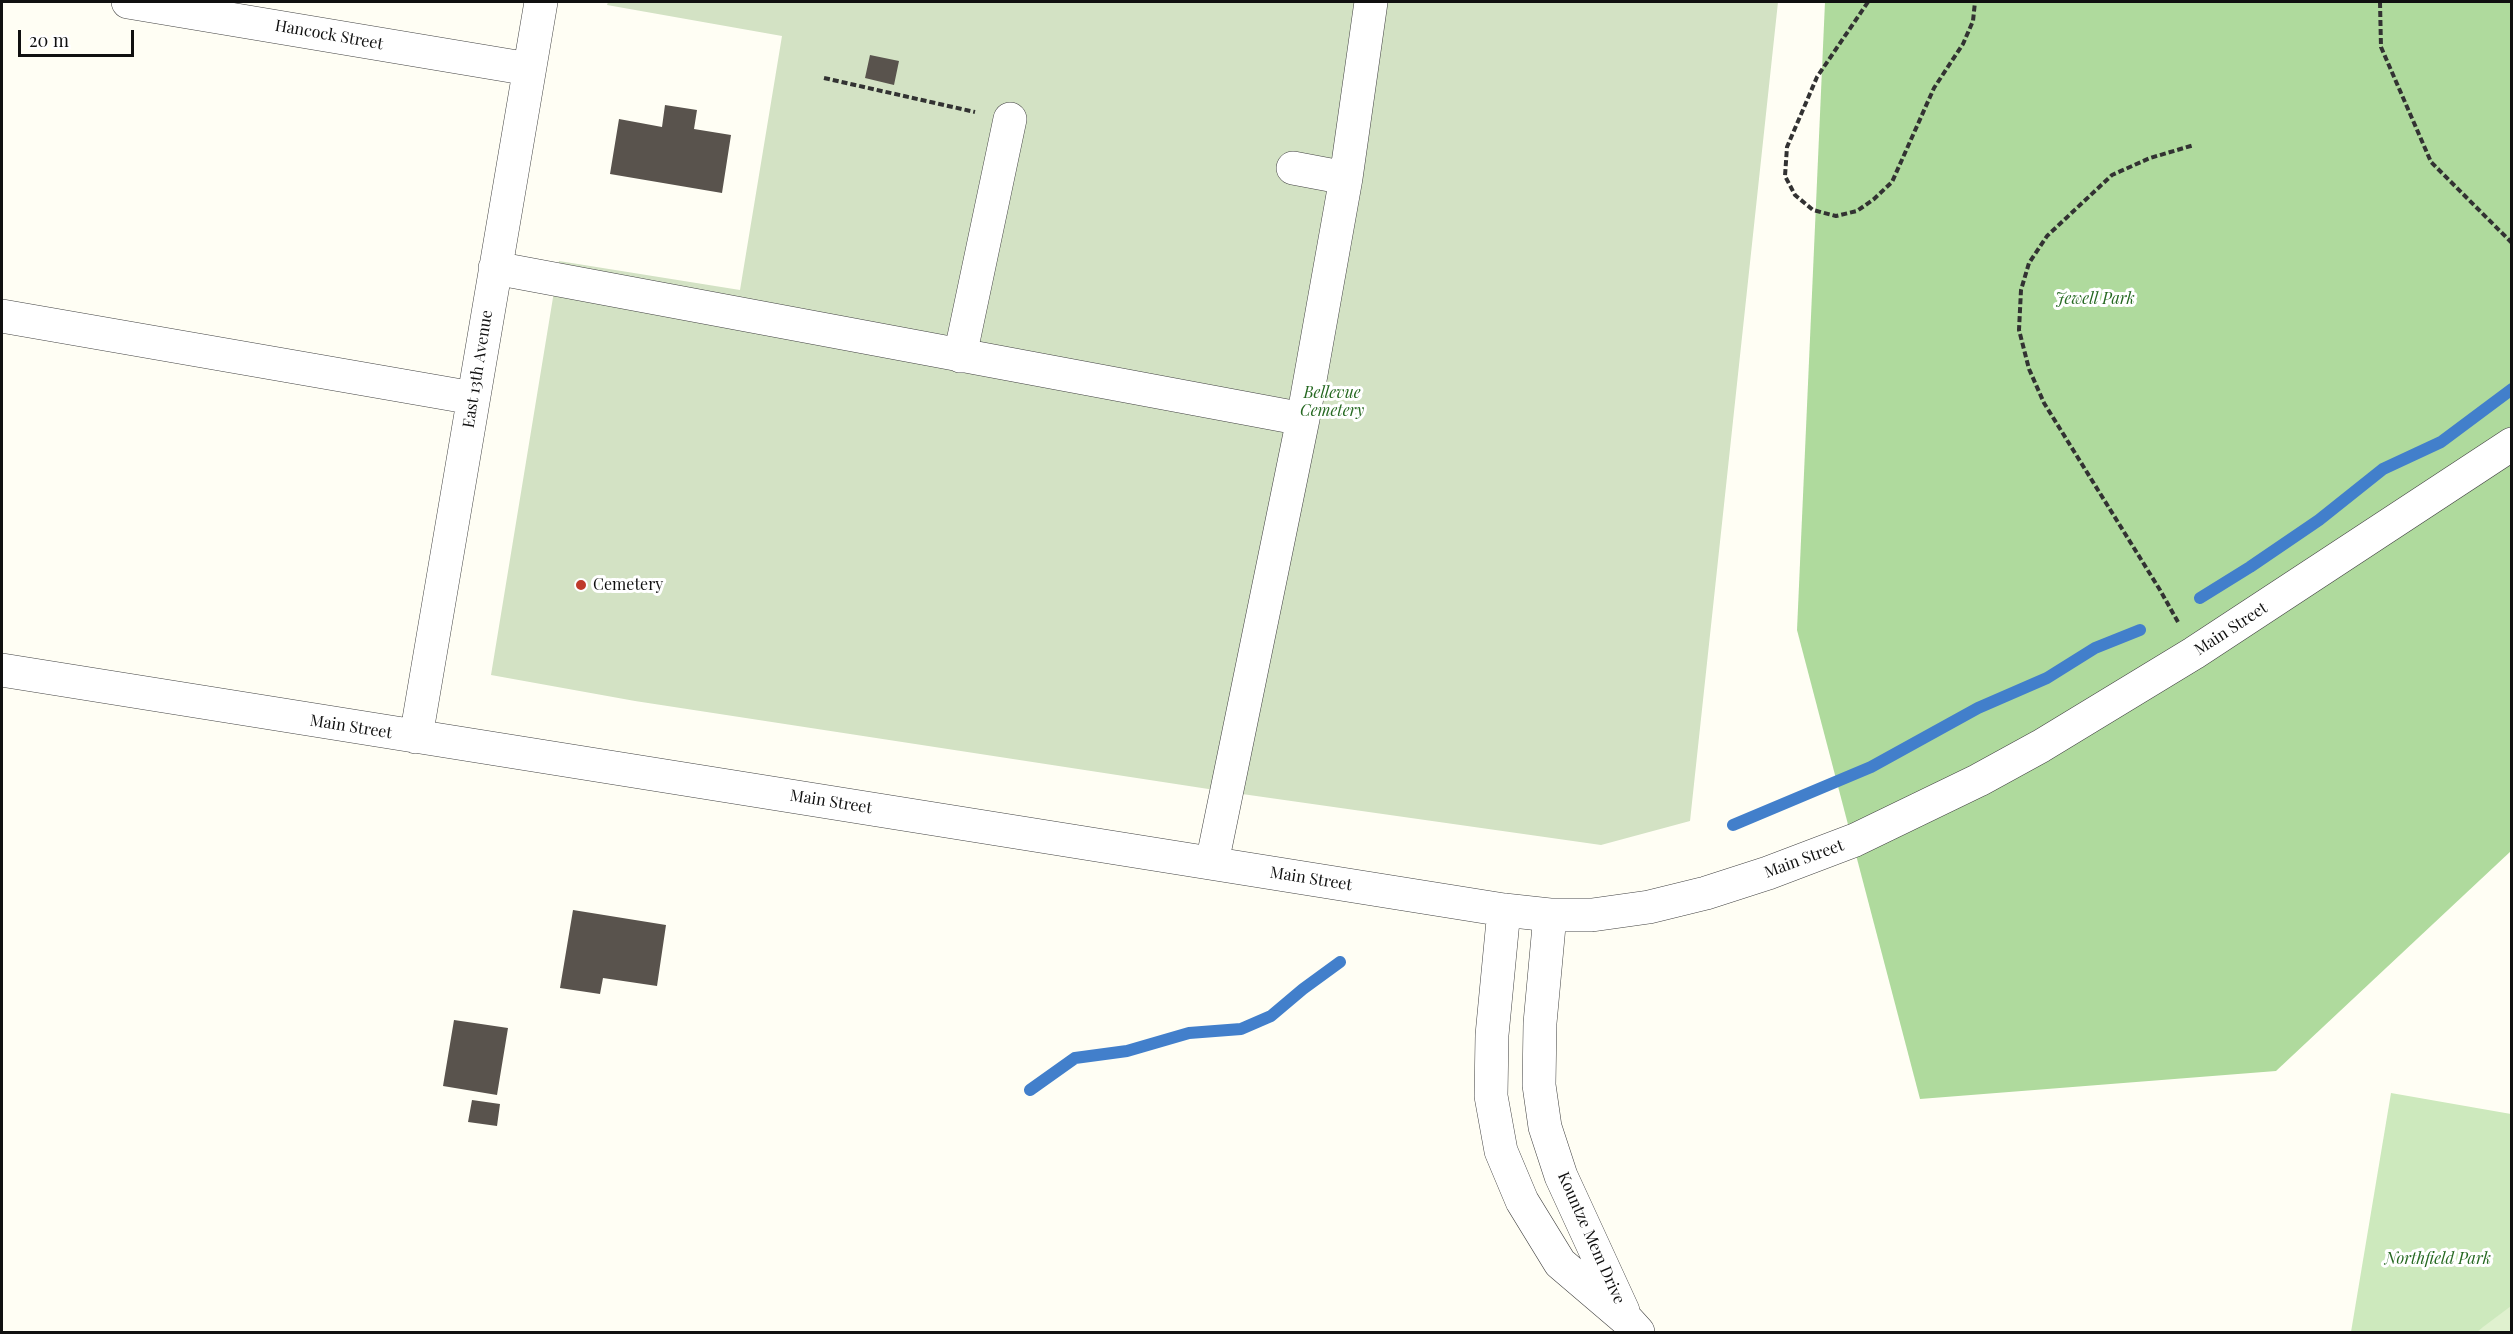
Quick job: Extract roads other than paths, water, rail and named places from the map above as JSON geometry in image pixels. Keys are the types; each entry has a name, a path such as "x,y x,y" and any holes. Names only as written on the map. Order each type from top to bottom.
{"street":[{"name":"Hancock Street","path":"128,2 529,69"},
{"name":"East 13th Avenue","path":"416,737 541,2"},
{"path":"1212,864 1303,419 1346,178 1371,2"},
{"path":"960,356 998,117"},
{"path":"1293,168 1346,178"},
{"path":"495,268 1303,419"},
{"path":"2,316 473,398"},
{"name":"Main Street","path":"2,670 1504,910 1550,915 1592,915 1649,907 1706,893 1768,873 1854,840 1979,780 2031,752 2194,653 2511,444"},
{"name":"Kountze Mem Drive","path":"1504,910 1492,1035 1491,1096 1501,1151 1522,1201 1560,1263 1633,1327"},
{"name":"Kountze Mem Drive","path":"1550,915 1540,1023 1539,1085 1545,1127 1562,1176 1633,1327"}],"waterway":[{"path":"2200,598 2319,520 2383,469 2441,442 2512,389"},
{"path":"1733,825 1871,767 1978,708 2047,678 2095,648 2140,630"},
{"path":"1030,1090 1075,1058 1127,1051 1189,1033 1241,1029 1271,1016 1340,962"}],"place":[{"name":"Cemetery","path":"581,585"}],"park label":[{"name":"Jewell Park","path":"2095,299"},
{"name":"Bellevue Cemetery","path":"1332,402"},
{"name":"Northfield Park","path":"2438,1259"}]}
